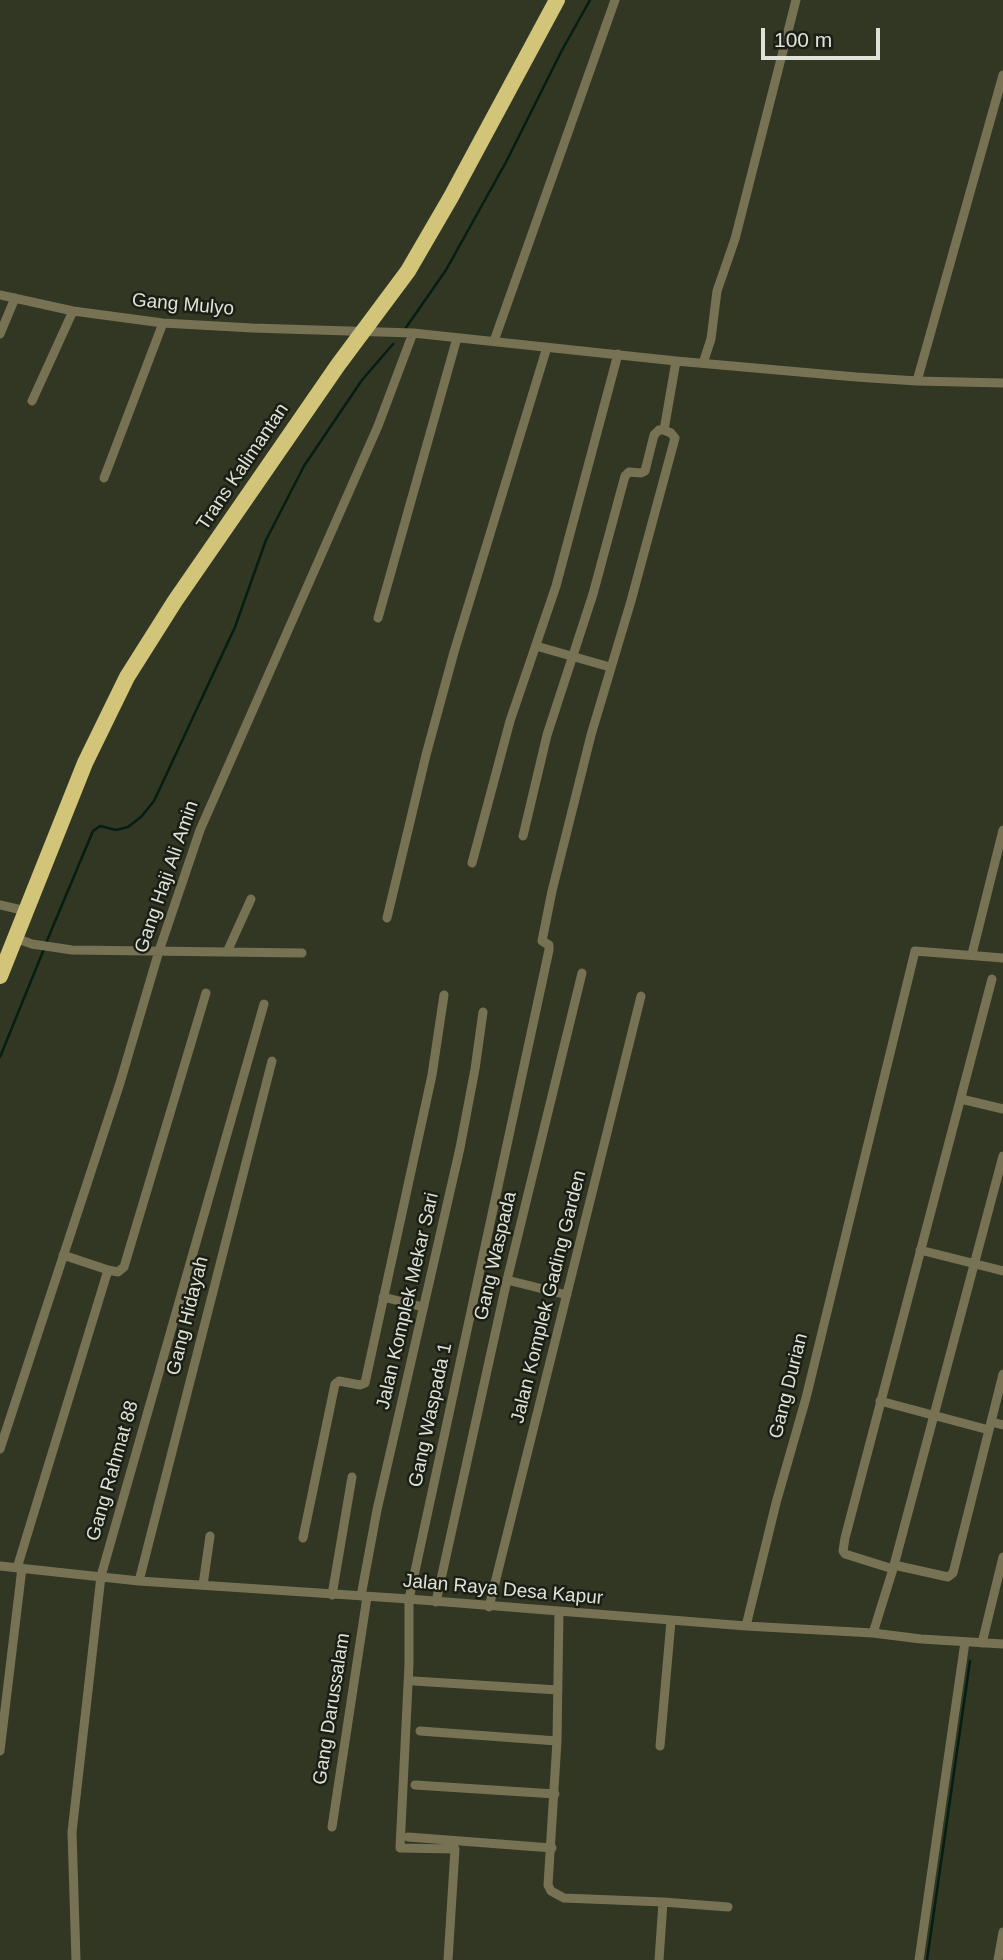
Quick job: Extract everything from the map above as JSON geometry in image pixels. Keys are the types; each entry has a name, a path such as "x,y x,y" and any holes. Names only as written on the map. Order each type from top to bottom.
{"highway":[{"name":"Trans Kalimantan","path":"0,976 85,763 127,677 338,365 408,271 557,0"}],"street":[{"path":"495,341 615,0"},
{"path":"703,363 711,339 717,291 735,239 796,0"},
{"path":"917,381 944,264 1003,75"},
{"name":"Gang Mulyo","path":"0,295 73,311 163,323 410,333 676,361 917,381 1003,383"},
{"path":"0,334 15,298"},
{"path":"32,401 73,311"},
{"path":"104,478 163,323"},
{"name":"Gang Haji Ali Amin","path":"0,1449 200,830 378,426 410,333"},
{"path":"378,618 457,338"},
{"path":"387,918 426,755 451,665 547,347"},
{"path":"472,863 510,721 556,586 618,354"},
{"path":"664,430 676,361"},
{"path":"523,836 547,736 573,656 593,594 625,476 628,472 645,471 654,435 659,430 671,433 675,438 631,601 610,667 573,656 536,646"},
{"name":"Gang Waspada 1","path":"448,1960 456,1849 400,1848 409,1664 409,1600 549,950 550,945 541,941 610,667"},
{"path":"1003,830 972,954 1003,958"},
{"path":"228,952 251,900"},
{"path":"0,905 26,911"},
{"path":"15,938 72,950 302,953"},
{"name":"Gang Durian","path":"747,1626 776,1503 806,1398 915,951 972,954"},
{"name":"Gang Waspada","path":"436,1602 507,1280 582,973"},
{"path":"992,979 880,1401 843,1551 848,1556 947,1577 953,1573 1003,1374"},
{"path":"63,1255 118,1272 124,1266 206,993"},
{"path":"303,1538 335,1384 339,1381 360,1385 365,1383 432,1075 444,995"},
{"name":"Jalan Komplek Gading Garden","path":"489,1607 642,996"},
{"name":"Gang Rahmat 88","path":"76,1960 72,1832 101,1576 264,1004"},
{"name":"Jalan Komplek Mekar Sari","path":"364,1596 377,1510 460,1148 483,1012"},
{"name":"Gang Hidayah","path":"139,1581 272,1060"},
{"path":"961,1099 1003,1110"},
{"path":"873,1633 1003,1156"},
{"path":"920,1250 1003,1271"},
{"path":"0,1751 19,1568 108,1270"},
{"path":"507,1280 567,1295"},
{"path":"383,1297 423,1307"},
{"path":"880,1401 933,1416 990,1426 1003,1425"},
{"path":"332,1595 352,1477"},
{"path":"203,1585 210,1536"},
{"path":"982,1643 1003,1557"},
{"name":"Jalan Raya Desa Kapur","path":"0,1566 139,1581 1003,1644"},
{"name":"Gang Darussalam","path":"332,1827 364,1596"},
{"path":"559,1611 555,1794 548,1885 557,1896 728,1906"},
{"path":"660,1746 671,1621"},
{"path":"919,1960 965,1642"},
{"path":"414,1681 558,1690"},
{"path":"420,1731 557,1741"},
{"path":"415,1786 555,1794"},
{"path":"408,1837 552,1848"},
{"path":"659,1960 663,1902"},
{"path":"999,1960 1003,1932"}],"waterway":[{"path":"405,329 446,270 506,162 590,0"},
{"path":"46,943 93,831 100,826 116,830 128,827 141,817 154,801 235,627 266,540 304,466 362,380 393,344"},
{"path":"0,1057 44,949"},
{"path":"927,1960 970,1661"}]}
